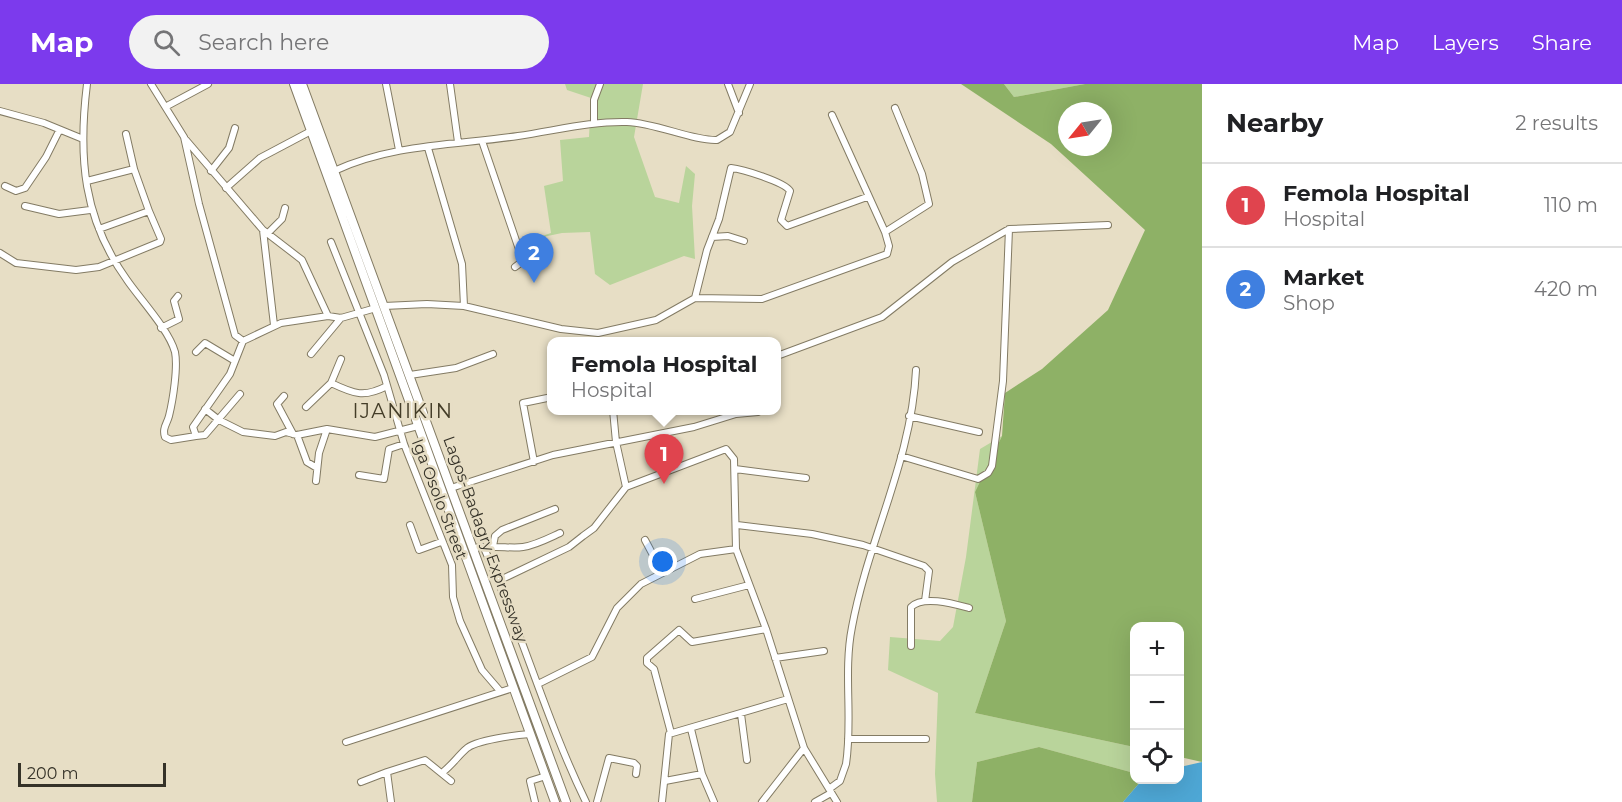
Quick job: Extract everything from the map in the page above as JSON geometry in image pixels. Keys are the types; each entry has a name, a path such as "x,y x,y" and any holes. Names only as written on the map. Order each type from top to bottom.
{"highway":[{"name":"Lagos-Badagry Expressway","path":"294,84 380,307 410,375 566,802"},
{"name":"Lagos-Badagry Expressway","path":"302,84 334,171 418,426 555,802"}],"street":[{"path":"87,84 83,139 90,210 113,261 161,328 175,354 176,369 169,416 163,429 165,437 171,440 205,435 240,394"},
{"path":"151,84 167,106 184,137 211,171 265,232 302,260 328,316"},
{"path":"167,106 208,84"},
{"path":"386,84 399,150"},
{"path":"450,84 458,142"},
{"path":"594,123 594,100 600,84"},
{"path":"728,84 739,114"},
{"path":"334,171 386,152 482,141 594,123 628,122 666,128 714,141 730,132 750,84"},
{"path":"885,232 929,204 922,174 895,108"},
{"path":"0,111 44,123 83,139"},
{"path":"311,354 341,318 359,311 380,307 427,304 464,306 561,329 598,333 656,320 695,298 762,298 887,254 890,246 885,232 867,197 832,116"},
{"path":"211,171 229,148 235,128"},
{"path":"5,186 16,190 25,188 46,157 59,130"},
{"path":"226,188 260,158 311,131"},
{"path":"0,253 16,263 75,270 99,267 160,242 161,236 148,211 134,169 126,134"},
{"path":"184,137 232,330 243,341"},
{"path":"482,141 523,261 515,267"},
{"path":"428,148 462,264 464,306"},
{"path":"695,298 719,219 728,171 732,168 787,186 790,191 781,220 787,226 867,197"},
{"path":"87,181 134,169"},
{"path":"25,206 59,214 90,210"},
{"path":"265,232 282,219 285,208"},
{"path":"99,229 148,211"},
{"path":"781,355 882,317 952,262 1009,230 1108,225"},
{"path":"901,456 978,479 988,473 992,466 1003,381 1009,230"},
{"path":"265,232 274,325"},
{"path":"712,237 728,236 744,241"},
{"name":"Iga Osolo Street","path":"331,242 387,386 404,444 452,565 453,597 460,621 482,670 500,691"},
{"path":"161,328 179,319 174,302 178,296"},
{"path":"196,436 193,426 225,382 243,341 274,325 328,316 341,318"},
{"path":"598,333 599,337"},
{"path":"196,352 205,343 235,361"},
{"path":"410,375 456,368 493,354"},
{"path":"306,407 331,383 341,359"},
{"path":"815,802 840,781 843,774 848,739 850,638 871,547 890,498 901,456 915,396 916,370"},
{"path":"331,383 350,392 370,394 387,386"},
{"path":"284,396 277,404 295,434 307,462 317,468"},
{"path":"534,462 523,403 547,398"},
{"path":"205,409 219,420 243,432 275,436 286,432 295,434 327,429 375,437 418,426"},
{"path":"613,415 616,442 626,487"},
{"path":"451,488 534,462 616,442 694,427 733,415"},
{"path":"909,416 979,432"},
{"path":"316,481 327,429"},
{"path":"359,475 384,479 389,449 404,444"},
{"path":"498,581 569,547 594,528 626,487 722,449 731,452 735,468 736,549 766,629 804,748 837,802"},
{"path":"735,468 806,478"},
{"path":"493,546 495,536 502,530 555,509"},
{"path":"410,525 419,550 441,542"},
{"path":"737,525 812,534 871,547 928,568 925,601"},
{"path":"474,549 493,546 507,548 529,546 560,533"},
{"path":"645,540 662,572"},
{"path":"484,548 560,745 586,802"},
{"path":"538,684 592,657 598,649 610,620 622,602 641,584 700,554 736,549"},
{"path":"452,565 468,560"},
{"path":"695,599 749,585"},
{"path":"912,646 911,607 925,601 969,608"},
{"path":"662,802 671,732 654,669 647,663 647,658 679,630 692,642 766,629"},
{"path":"775,658 824,651"},
{"path":"346,742 513,688"},
{"path":"671,732 691,729 788,699"},
{"path":"741,714 747,760"},
{"path":"691,729 702,774 714,802"},
{"path":"443,772 459,759 468,747 514,735 530,734"},
{"path":"848,739 926,739"},
{"path":"762,802 804,748"},
{"path":"597,802 609,758 634,763 637,766 636,774"},
{"path":"361,782 425,760 443,772 451,781"},
{"path":"387,772 391,802"},
{"path":"665,781 702,774"},
{"path":"535,802 530,782 546,776"}],"green space":[{"path":"565,84 643,84 634,137 655,197 679,203 686,166 695,174 692,206 695,259 684,256 610,285 595,274 590,232 562,233 533,239 551,233 544,186 563,181 560,140 589,137 591,98 567,90"},
{"path":"961,84 1004,84 1014,97 1085,84 1202,84 1202,762 1184,758 1184,622 1130,622 1130,746 975,713 1006,621 975,492 1002,436 1005,393 1042,369 1108,310 1145,230 1064,156 1112,156 1112,102 1058,102 1058,150"},
{"path":"1004,84 1085,84 1014,97"},
{"path":"1002,436 975,492 1006,621 975,713 1130,746 1130,772 1039,747 977,762 972,802 937,802 935,774 938,693 888,670 890,637 940,641 953,627 966,557 980,449"},
{"path":"1039,747 1130,772 1130,784 1139,784 1123,802 972,802 977,762"}],"water":[{"path":"1202,762 1202,802 1123,802 1139,784 1184,784 1184,766"}],"place":[{"name":"Market","path":"534,283"},
{"name":"Femola Hospital","path":"664,484"}],"district":[{"name":"IJANIKIN","path":"403,411"}]}
